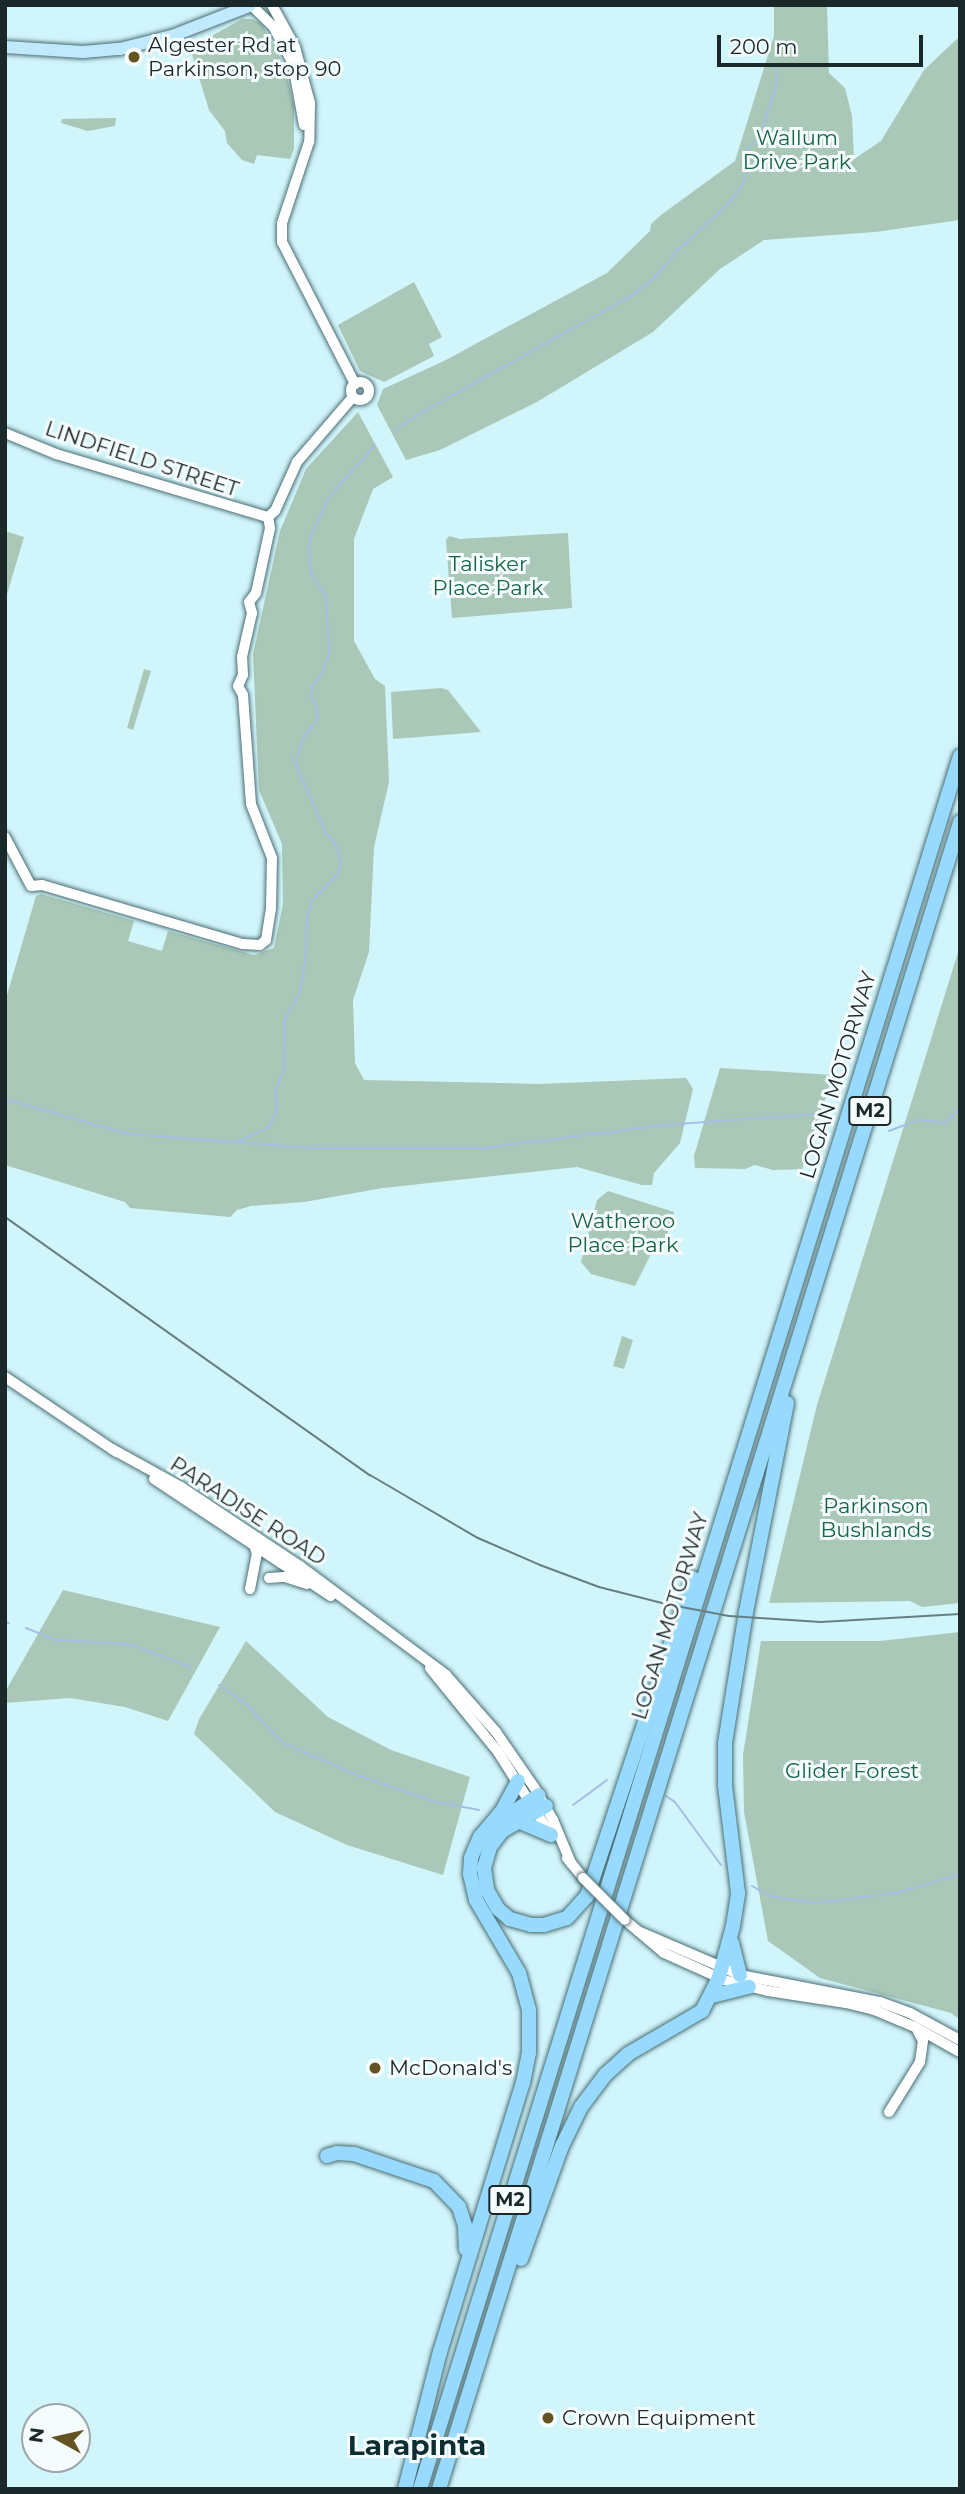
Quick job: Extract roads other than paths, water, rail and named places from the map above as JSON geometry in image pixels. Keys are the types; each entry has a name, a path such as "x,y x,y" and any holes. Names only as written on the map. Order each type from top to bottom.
{"highway":[{"name":"LOGAN MOTORWAY","path":"419,2489 960,756"},
{"name":"LOGAN MOTORWAY","path":"439,2489 960,822"},
{"path":"471,2387 484,2367 562,2146 581,2107 606,2075 628,2054 696,2016 712,1996 731,1938 738,1881 725,1785 725,1743 746,1612 792,1381 791,1363"},
{"path":"538,1803 502,1832 489,1847 484,1868 489,1896 498,1909 519,1923 544,1925 567,1918 583,1902 595,1876 740,1437 754,1398 765,1380"},
{"path":"405,2489 466,2264 523,2083 529,2053 528,2010 519,1973 476,1900 471,1883 473,1852 484,1830 497,1817 519,1781"},
{"path":"497,1817 501,1820 538,1803"},
{"path":"518,1821 551,1835"},
{"path":"731,1938 740,1975"},
{"path":"712,1996 749,1987"},
{"path":"327,2156 337,2153 354,2154 427,2178 441,2186 456,2200 463,2214 466,2264"}],"main road":[{"path":"5,47 83,52 120,49 172,36 227,9 253,6"}],"street":[{"path":"272,5 295,47 309,94 309,142 282,223 282,242 355,384"},
{"path":"253,6 273,26 293,64 304,116 302,160"},
{"path":"353,397 362,400 369,393 366,384 355,384"},
{"path":"353,397 351,389 355,384"},
{"path":"5,837 31,886 42,885 243,944 260,945 266,940 271,908 272,858 251,804 243,695 238,686 243,675 242,657 251,613 249,602 256,593 270,528 268,517 275,511 297,462 353,397"},
{"name":"LINDFIELD STREET","path":"5,433 56,454 268,517"},
{"name":"PARADISE ROAD","path":"5,1377 405,1643 456,1684 496,1732 571,1863"},
{"name":"PARADISE ROAD","path":"112,1449 181,1487 300,1566 359,1612"},
{"path":"250,1589 257,1554 254,1545"},
{"path":"269,1578 285,1577 318,1587"},
{"name":"PARADISE ROAD","path":"405,1643 458,1700 538,1803 551,1835 583,1878 638,1931 749,1987 846,2003 915,2027 960,2052"},
{"name":"PARADISE ROAD","path":"720,1973 880,2002 924,2020 960,2040"},
{"path":"889,2112 920,2062 923,2041 915,2027"}],"waterway":[{"path":"395,430 417,415 631,296 656,276 677,251 729,203 742,185 747,172 748,148 764,135 764,122 776,84 777,64"},
{"path":"237,1142 267,1128 277,1109 275,1091 284,1069 285,1019 301,989 307,918 312,900 337,875 341,863 335,843 326,833 295,763 304,737 316,722 318,709 312,700 312,687 321,675 329,655 326,596 311,574 309,550 310,538 329,497 374,446"},
{"path":"5,1099 128,1134 316,1148 483,1148 664,1125 816,1114"},
{"path":"889,1131 918,1120 945,1123 960,1109"},
{"path":"5,1622 9,1623"},
{"path":"26,1628 55,1640 129,1644 191,1667"},
{"path":"219,1685 246,1704 283,1743 357,1775 432,1801 479,1810"},
{"path":"573,1805 607,1780"},
{"path":"666,1796 675,1802 721,1865"},
{"path":"752,1886 769,1896 815,1903 897,1893 960,1874"}],"railway":[{"path":"5,1217 370,1475 478,1538 540,1565 599,1587 729,1616 821,1622 960,1614"}],"place":[{"name":"Algester Rd at Parkinson, stop 90","path":"134,57"},
{"name":"McDonald's","path":"375,2068"},
{"name":"Crown Equipment","path":"548,2418"}],"district":[{"name":"Larapinta","path":"417,2445"}],"park label":[{"name":"Wallum Drive Park","path":"797,150"},
{"name":"Talisker Place Park","path":"488,576"},
{"name":"Watheroo Place Park","path":"623,1233"},
{"name":"Parkinson Bushlands","path":"876,1518"},
{"name":"Glider Forest","path":"852,1771"}]}
